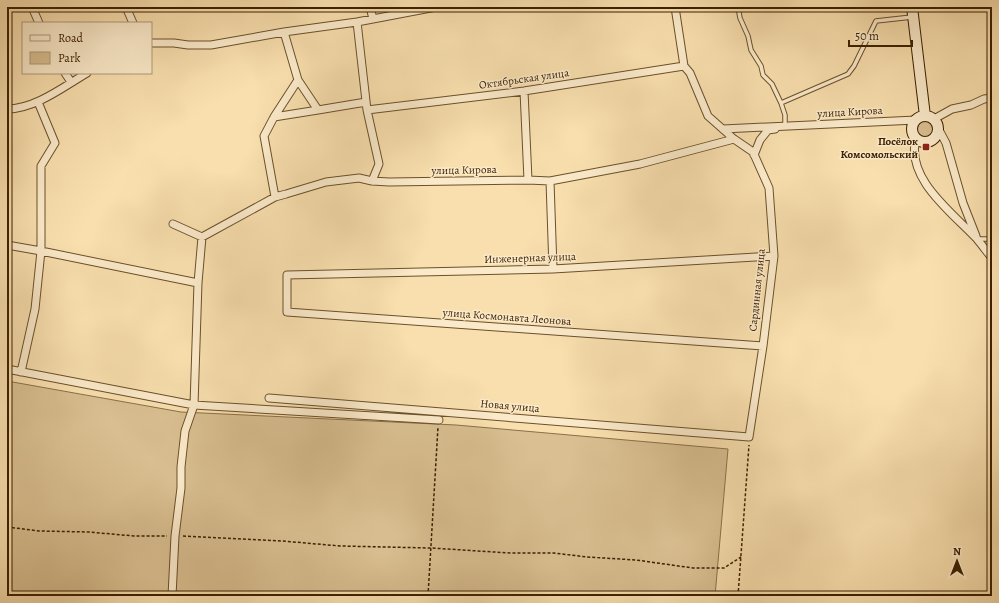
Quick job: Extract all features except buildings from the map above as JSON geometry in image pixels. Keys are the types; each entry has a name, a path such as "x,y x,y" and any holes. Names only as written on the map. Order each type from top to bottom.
{"street":[{"path":"32,7 39,22"},
{"path":"126,7 133,22"},
{"path":"370,7 373,19"},
{"path":"152,43 211,45 284,32 357,22 436,7"},
{"name":"Сардинная улица","path":"674,7 684,66 690,73 708,116 734,139 753,152 769,188 774,256 750,437"},
{"path":"913,12 928,121 937,133 930,140 921,141 916,138 914,134 912,129 913,124 928,121"},
{"path":"357,22 366,110 379,164 372,181"},
{"path":"284,32 298,80 318,110"},
{"name":"Октябрьская улица","path":"366,110 524,91 684,66"},
{"path":"66,74 71,82"},
{"path":"7,109 16,109 38,102 85,74"},
{"path":"275,196 264,136 274,117 298,80"},
{"path":"524,91 528,180"},
{"name":"улица Кирова","path":"722,129 928,121 952,109 971,106 984,99 992,98"},
{"path":"21,372 35,308 41,251 40,166 54,143 38,102"},
{"path":"274,117 366,102"},
{"path":"928,121 946,143 963,203 977,240"},
{"path":"754,155 760,140 768,130 784,126"},
{"path":"916,138 915,155 919,172 927,186 992,258"},
{"name":"улица Кирова","path":"202,237 275,196 326,182 359,178 372,181 389,182 550,181 640,164 734,139"},
{"path":"550,181 553,270"},
{"path":"172,596 175,536 181,488 181,468 185,431 194,406 198,284 202,237 173,224"},
{"path":"7,245 198,284"},
{"name":"Инженерная улица","path":"287,275 553,270 774,256"},
{"name":"улица Космонавта Леонова","path":"287,275 287,312 763,346"},
{"path":"7,369 194,406 439,420"},
{"name":"Новая улица","path":"269,398 750,437"}],"lane":[{"path":"738,7 740,18 748,36 751,50 763,75 772,84 781,103 785,115 784,126"},
{"path":"781,103 848,74 854,66 876,22 913,12"},
{"path":"977,240 992,239"}],"path":[{"path":"428,596 439,420"},
{"path":"738,596 750,437"},
{"path":"7,527 39,531 282,541 340,546 431,548 510,553 554,553 636,560 693,568 724,568 741,557"}],"green space":[{"path":"925,121 932,126 933,129 928,136 925,137 918,132 917,129 922,122"},
{"path":"7,381 181,412 456,425 728,449 715,596 7,596"}],"place":[{"name":"Посёлок Комсомольский","path":"926,147"}]}
